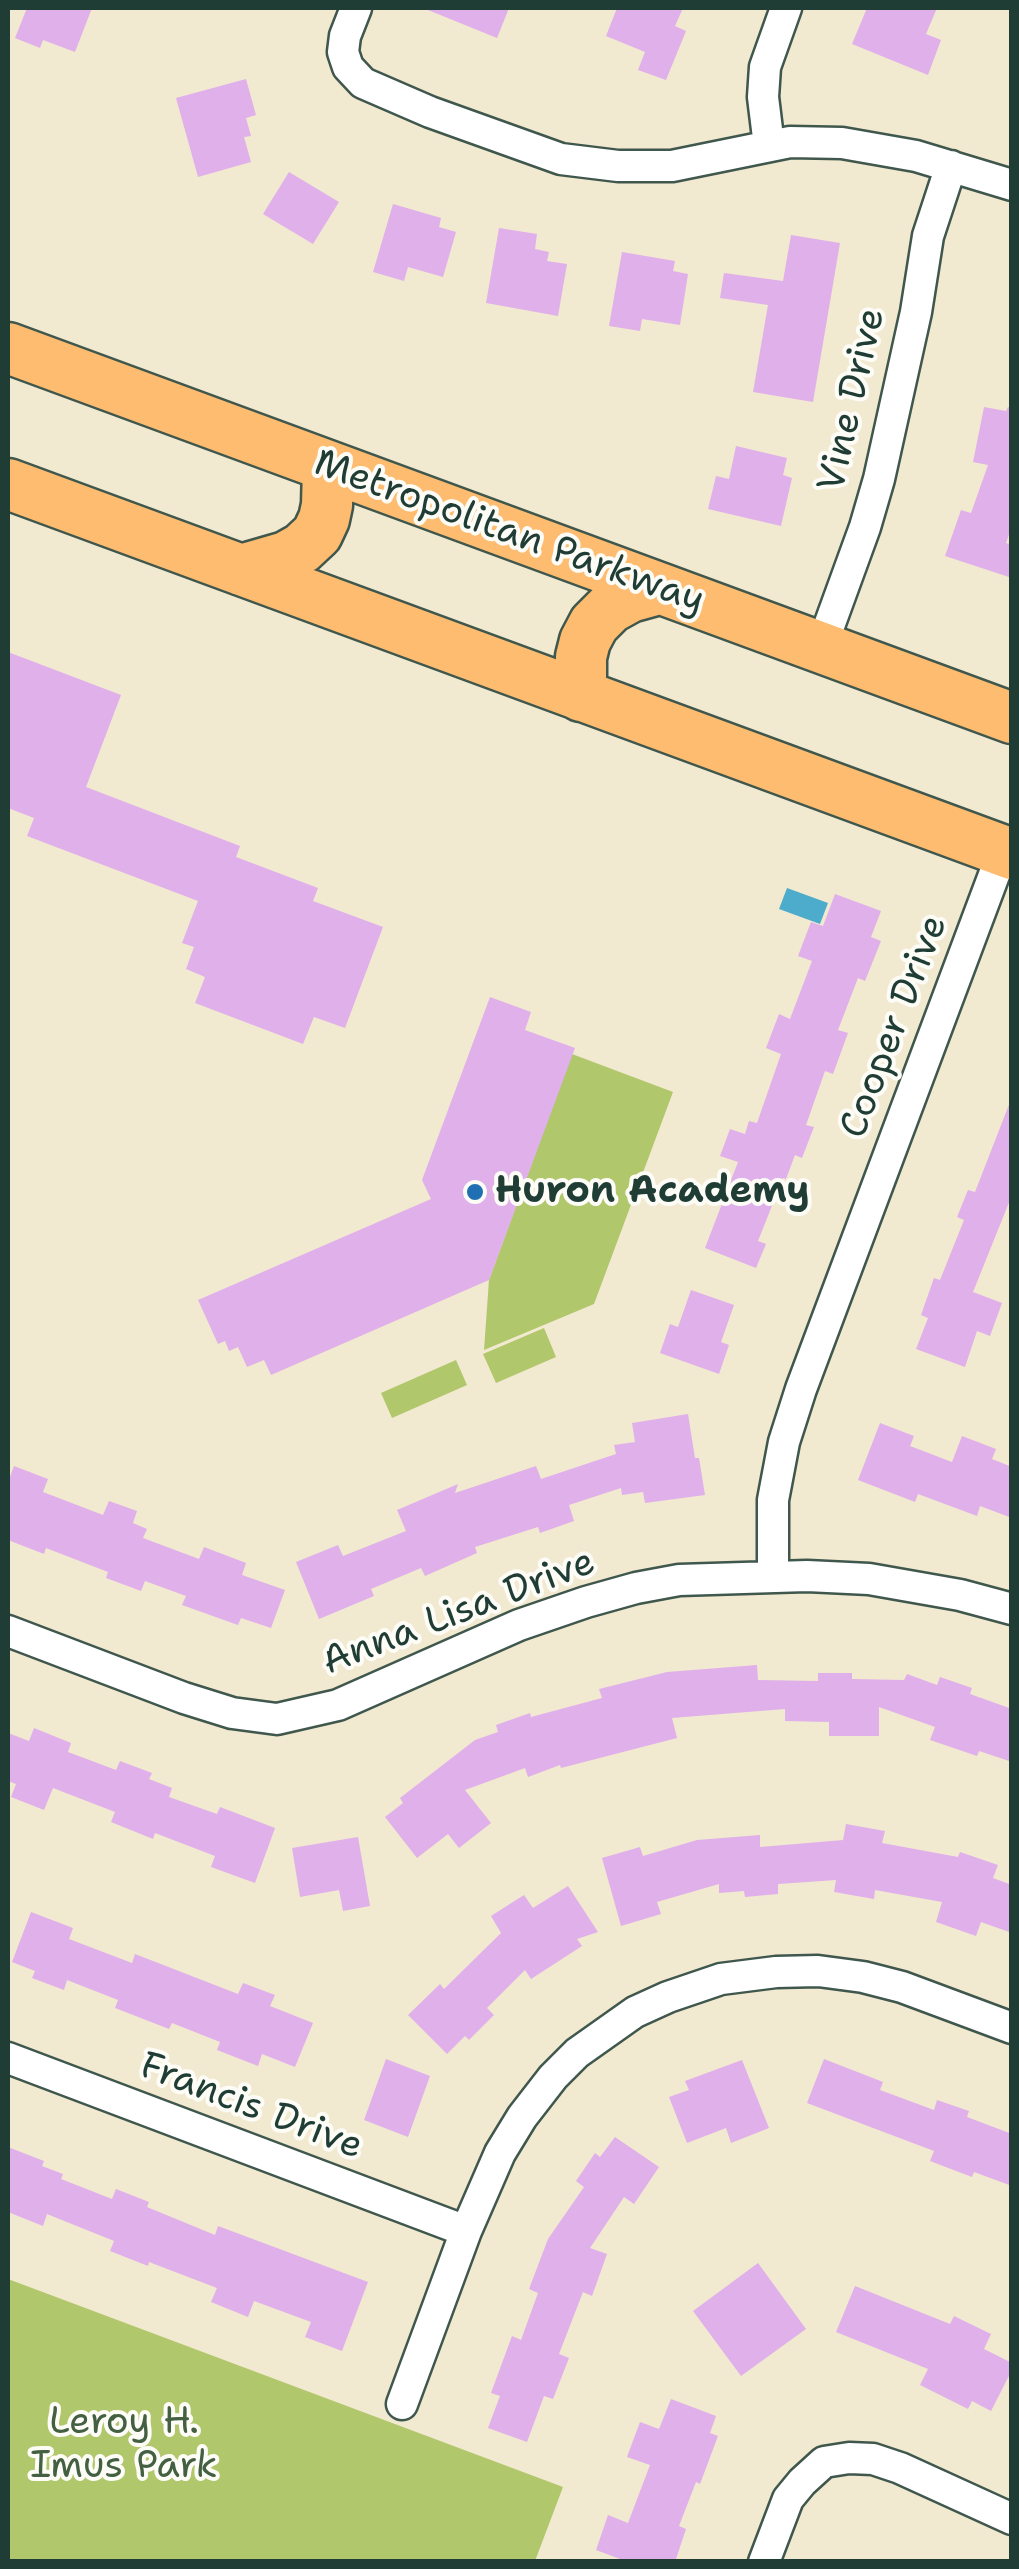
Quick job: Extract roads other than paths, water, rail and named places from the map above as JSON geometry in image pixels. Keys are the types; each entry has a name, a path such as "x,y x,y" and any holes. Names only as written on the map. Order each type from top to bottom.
{"main road":[{"name":"Metropolitan Parkway","path":"8,348 1012,718"},
{"path":"240,570 286,558 316,534 328,505 328,466"},
{"path":"8,484 1007,853"},
{"path":"580,696 580,657 594,624 630,596 658,588"}],"street":[{"path":"356,8 342,52 348,67 367,85 560,158 618,166 672,166 790,142 842,142 950,166 1012,185"},
{"path":"768,146 766,67 786,8"},
{"name":"Vine Drive","path":"821,648 879,479 916,312 928,236 950,166"},
{"name":"Cooper Drive","path":"773,1576 773,1500 784,1442 801,1388 1007,853"},
{"name":"Anna Lisa Drive","path":"8,1632 184,1698 232,1713 277,1719 338,1705 520,1625 586,1602 679,1580 773,1576 869,1579 960,1595 1012,1609"},
{"path":"402,2404 466,2231 500,2154 553,2077 606,2030 635,2012 721,1978 818,1971 902,1987 1012,2028"},
{"name":"Francis Drive","path":"8,2058 466,2231"},
{"path":"764,2562 788,2499 824,2462 873,2459 1012,2519"}],"water":[{"path":"787,888 828,903 820,924 779,909"}],"place":[{"name":"Huron Academy","path":"475,1192"}],"park label":[{"name":"Leroy H. Imus Park","path":"124,2445"}]}
